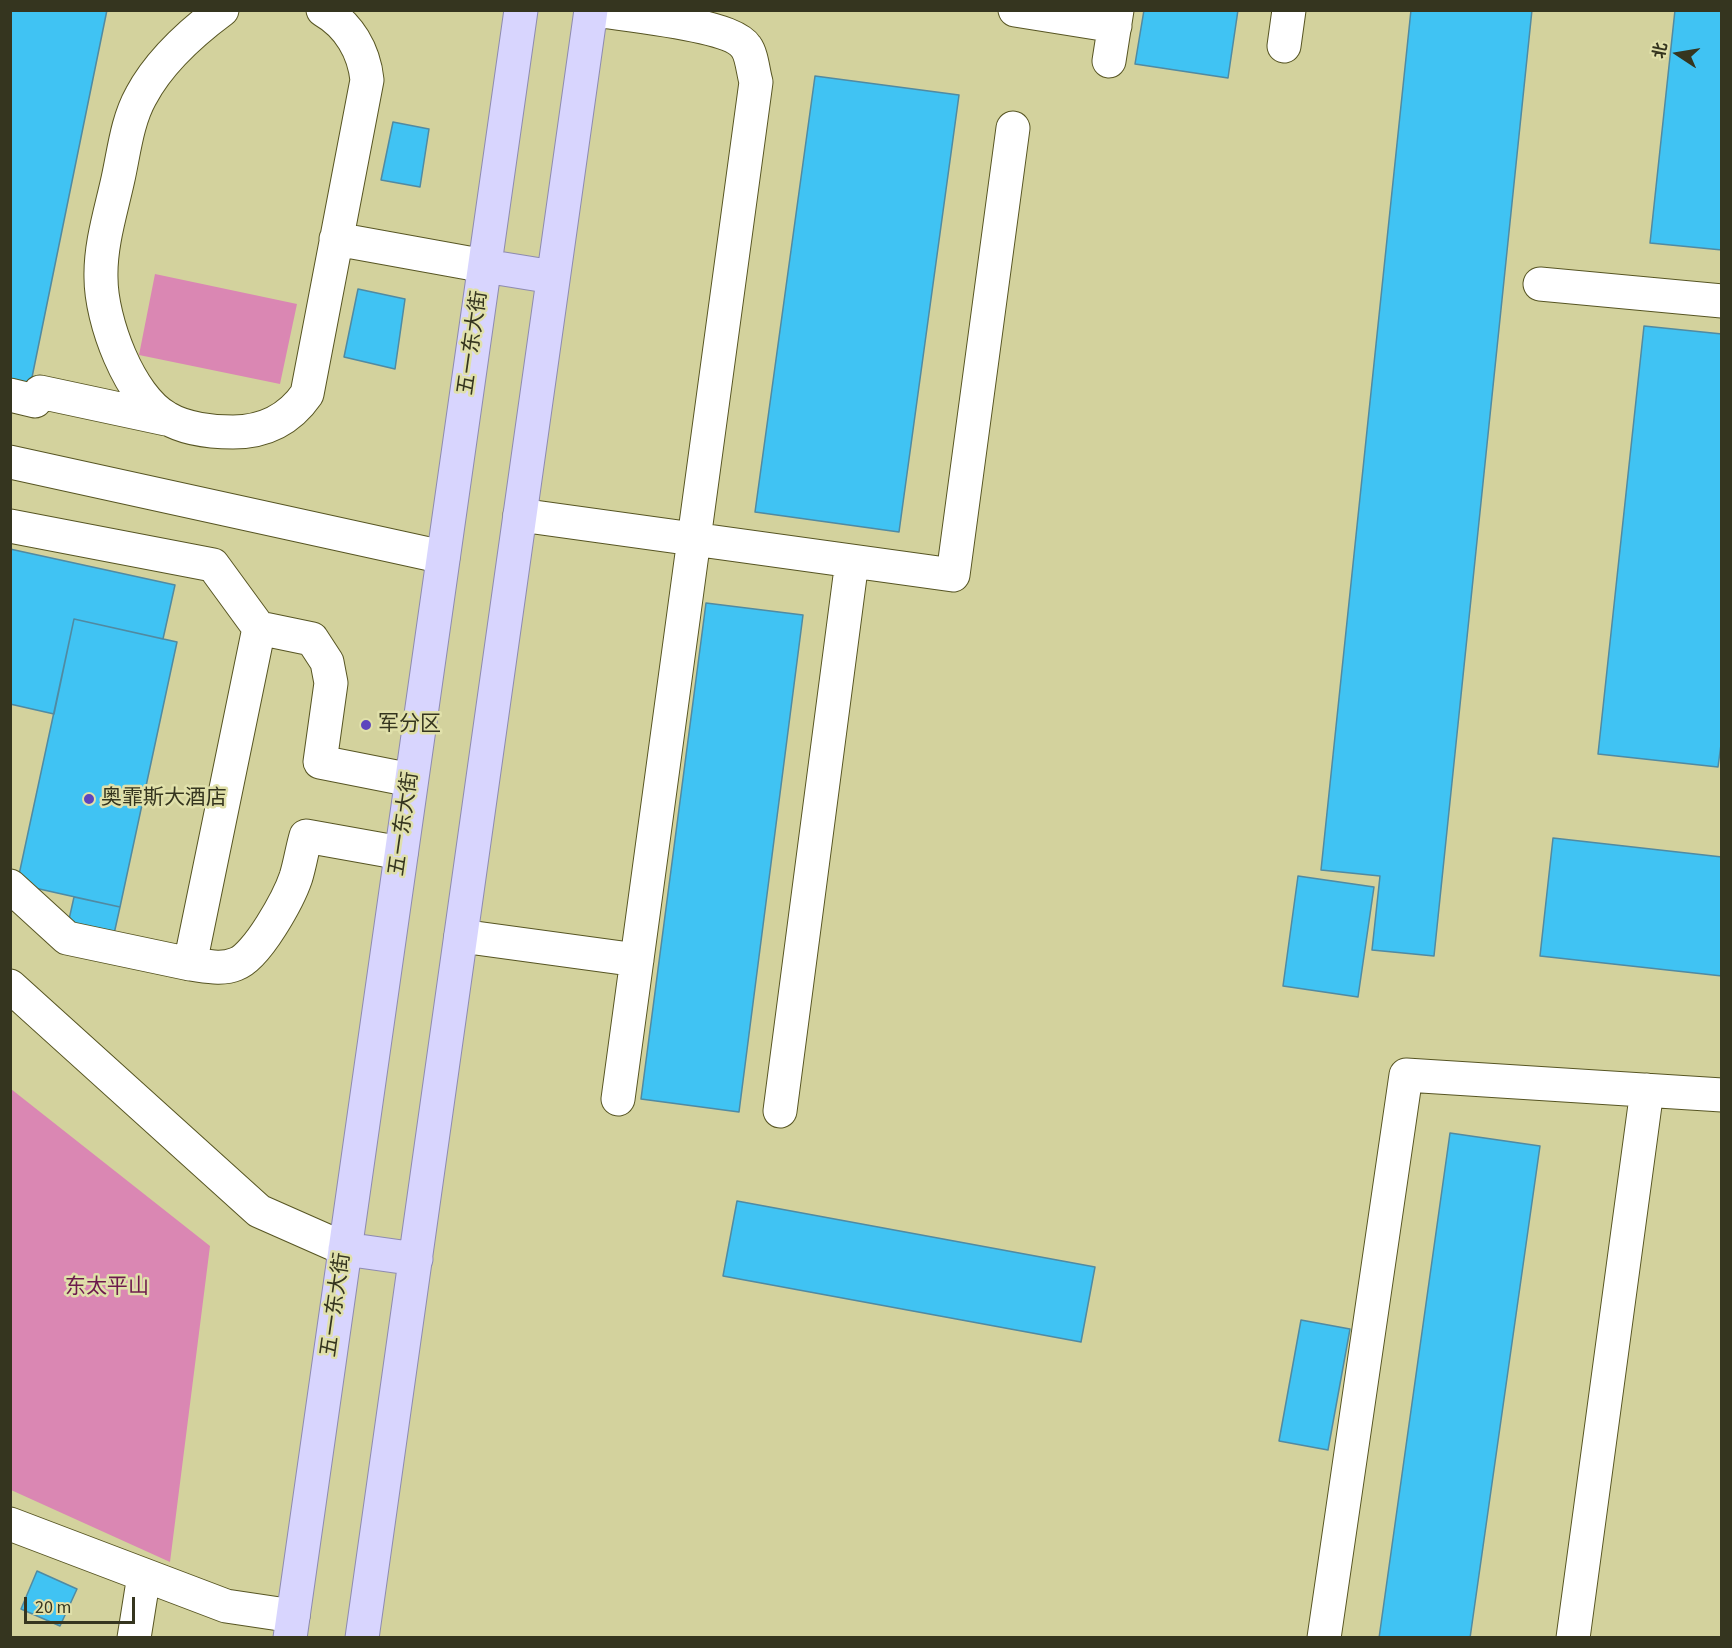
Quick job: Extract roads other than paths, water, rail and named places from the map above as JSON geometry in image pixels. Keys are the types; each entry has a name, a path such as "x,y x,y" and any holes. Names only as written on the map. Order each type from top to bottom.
{"main road":[{"name":"五一东大街","path":"292,1627 521,10"},
{"path":"362,1638 553,277 593,10"},
{"path":"485,266 553,277"},
{"path":"345,1249 416,1259"}],"street":[{"path":"168,419 145,399 117,348 103,297 101,278 104,244 129,126 140,97 156,72 192,35 222,10"},
{"path":"10,395 34,401 40,392 168,419 204,429 247,432 264,429 278,422 300,404 307,394 367,80 365,62 357,46 346,29 323,10"},
{"path":"593,10 700,26 732,36 746,47 756,82 618,1099"},
{"path":"1015,10 1116,18 1109,61"},
{"path":"1284,46 1289,10"},
{"path":"520,515 953,575 1013,128"},
{"path":"336,239 485,266"},
{"path":"1540,284 1722,301"},
{"path":"10,462 443,557"},
{"path":"10,526 213,565 260,628 312,639 327,662 331,683 320,762 411,780"},
{"path":"780,1111 852,561"},
{"path":"190,964 260,628"},
{"path":"10,886 67,938 190,964 221,968 239,964 252,951 276,918 296,878 306,836 401,853"},
{"path":"461,936 637,960"},
{"path":"10,986 259,1211 345,1249"},
{"path":"1324,1638 1406,1075 1722,1095"},
{"path":"1573,1638 1647,1090"},
{"path":"10,1524 226,1606 292,1627"},
{"path":"134,1638 144,1575"}],"place":[{"name":"军分区","path":"366,725"},
{"name":"奥霏斯大酒店","path":"89,799"}],"park label":[{"name":"东太平山","path":"107,1288"}]}
